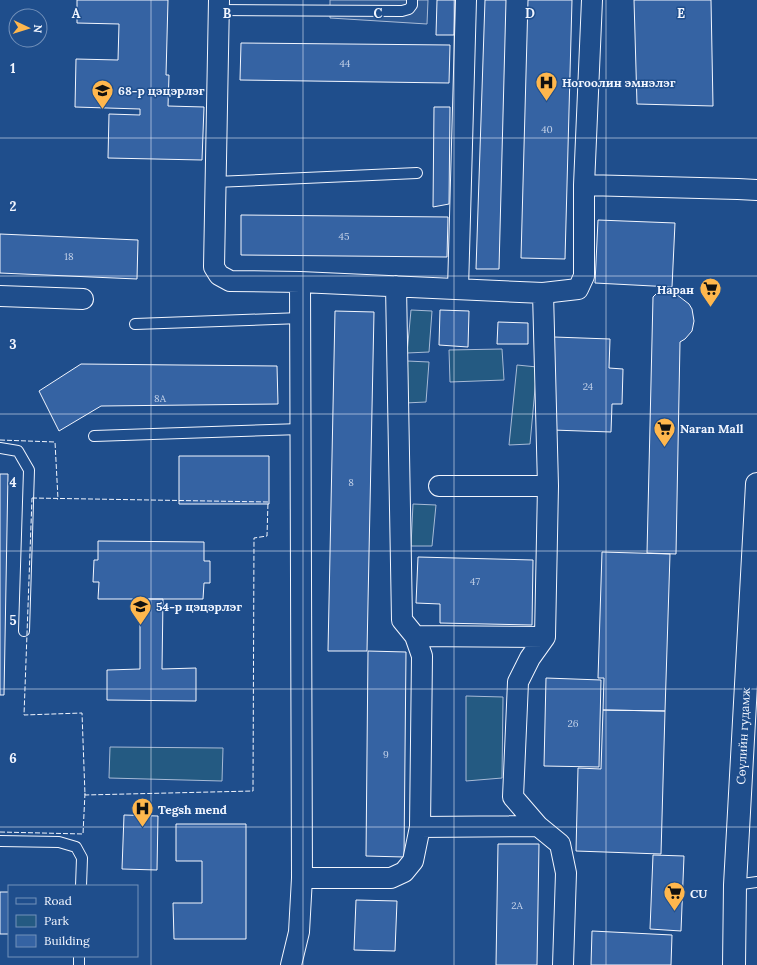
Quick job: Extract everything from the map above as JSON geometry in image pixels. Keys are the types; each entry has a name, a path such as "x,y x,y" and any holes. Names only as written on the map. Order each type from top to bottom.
{"main road":[{"name":"Сөүлийн гудамж","path":"734,965 735,885 757,484"}],"street":[{"path":"458,289 466,0"},
{"path":"219,5 214,267 219,275 230,282 300,282 543,293 578,289 584,276 584,184 592,0"},
{"path":"584,184 757,190"},
{"path":"290,965 299,932 302,878 300,282"},
{"path":"302,878 391,878 404,872 413,861 420,827 422,656 415,636 402,620 396,286"},
{"path":"543,293 548,486 545,637 530,658 518,682 513,797 538,826 560,844 566,873 563,965"},
{"path":"0,296 83,299"},
{"path":"439,486 548,486"},
{"path":"415,636 545,637"},
{"path":"420,827 538,826"}],"lane":[{"path":"364,11 365,0"},
{"path":"219,5 364,11 402,11 409,9 412,5 412,0"},
{"path":"215,182 417,173"},
{"path":"135,324 301,318"},
{"path":"94,436 301,429"},
{"path":"0,448 18,451 29,470 24,631"},
{"path":"0,841 59,842 76,847 82,858 81,885"},
{"path":"735,885 757,882"}],"green space":[{"path":"411,310 432,311 429,352 407,353"},
{"path":"502,349 504,380 450,382 449,350"},
{"path":"407,361 429,362 426,402 405,403"},
{"path":"517,365 537,367 530,444 509,445"},
{"path":"413,504 436,505 432,546 411,546"},
{"path":"466,696 503,697 502,778 466,781"},
{"path":"110,747 223,748 222,781 109,778"}],"shaded area":[{"path":"330,0 428,0 427,24 330,18"}],"building":[{"path":"77,0 168,0 166,75 169,75 168,106 204,107 202,160 108,158 109,114 140,115 140,109 75,107 76,59 118,60 119,24 77,23"},
{"path":"437,0 455,0 454,35 436,35"},
{"path":"485,0 506,0 499,269 476,269"},
{"path":"528,0 572,0 565,259 521,258"},
{"path":"634,0 711,0 713,106 637,104"},
{"path":"241,43 450,45 449,83 240,80"},
{"path":"434,107 450,107 449,204 433,207"},
{"path":"241,215 448,217 447,257 241,255"},
{"path":"598,220 675,223 672,287 595,283"},
{"path":"0,234 138,240 137,279 0,273"},
{"name":"Naran Mall","path":"663,292 676,294 689,304 692,309 694,321 692,331 680,342 676,554 647,553 653,297 657,293"},
{"path":"440,310 469,311 468,347 439,345"},
{"path":"335,311 374,312 367,651 328,651"},
{"path":"498,322 528,323 528,344 497,344"},
{"path":"554,337 610,339 609,368 623,369 622,404 612,404 611,432 552,430"},
{"path":"81,364 277,366 278,404 101,406 59,431 39,391"},
{"path":"179,456 269,456 269,504 179,504"},
{"path":"0,474 8,474 4,695 0,695"},
{"path":"98,541 204,542 204,561 210,561 210,583 204,583 203,599 98,599 99,582 93,582 94,560 98,560"},
{"path":"602,552 670,554 665,711 603,710 604,678 598,678"},
{"path":"418,557 533,560 532,625 440,623 440,604 416,603"},
{"path":"140,599 163,599 162,669 196,668 196,701 107,700 107,670 140,669"},
{"path":"368,651 406,652 404,857 366,856"},
{"path":"546,678 601,680 599,767 544,766"},
{"path":"603,710 665,711 661,854 576,851 578,768 601,769"},
{"path":"124,815 158,816 157,870 122,869"},
{"path":"176,824 246,824 246,939 174,939 173,903 202,903 202,861 176,861"},
{"path":"498,844 539,844 537,965 496,965"},
{"path":"653,855 684,856 681,931 650,929"},
{"path":"0,892 8,892 8,934 0,934"},
{"path":"356,900 397,901 395,951 354,950"},
{"path":"592,931 672,935 671,965 591,965"}],"fence":[{"path":"0,440 55,442 57,499"},
{"path":"32,498 268,502 267,536 254,538 253,791 85,795 82,713 24,715 32,498"},
{"path":"0,832 83,834 85,793"}],"place":[{"name":"Ногоолин эмнэлэг","path":"546,102"},
{"name":"68-р цэцэрлэг","path":"103,110"},
{"name":"Наран","path":"710,308"},
{"name":"Naran Mall","path":"664,448"},
{"name":"54-р цэцэрлэг","path":"141,626"},
{"name":"Tegsh mend","path":"142,828"},
{"name":"CU","path":"675,912"}]}
